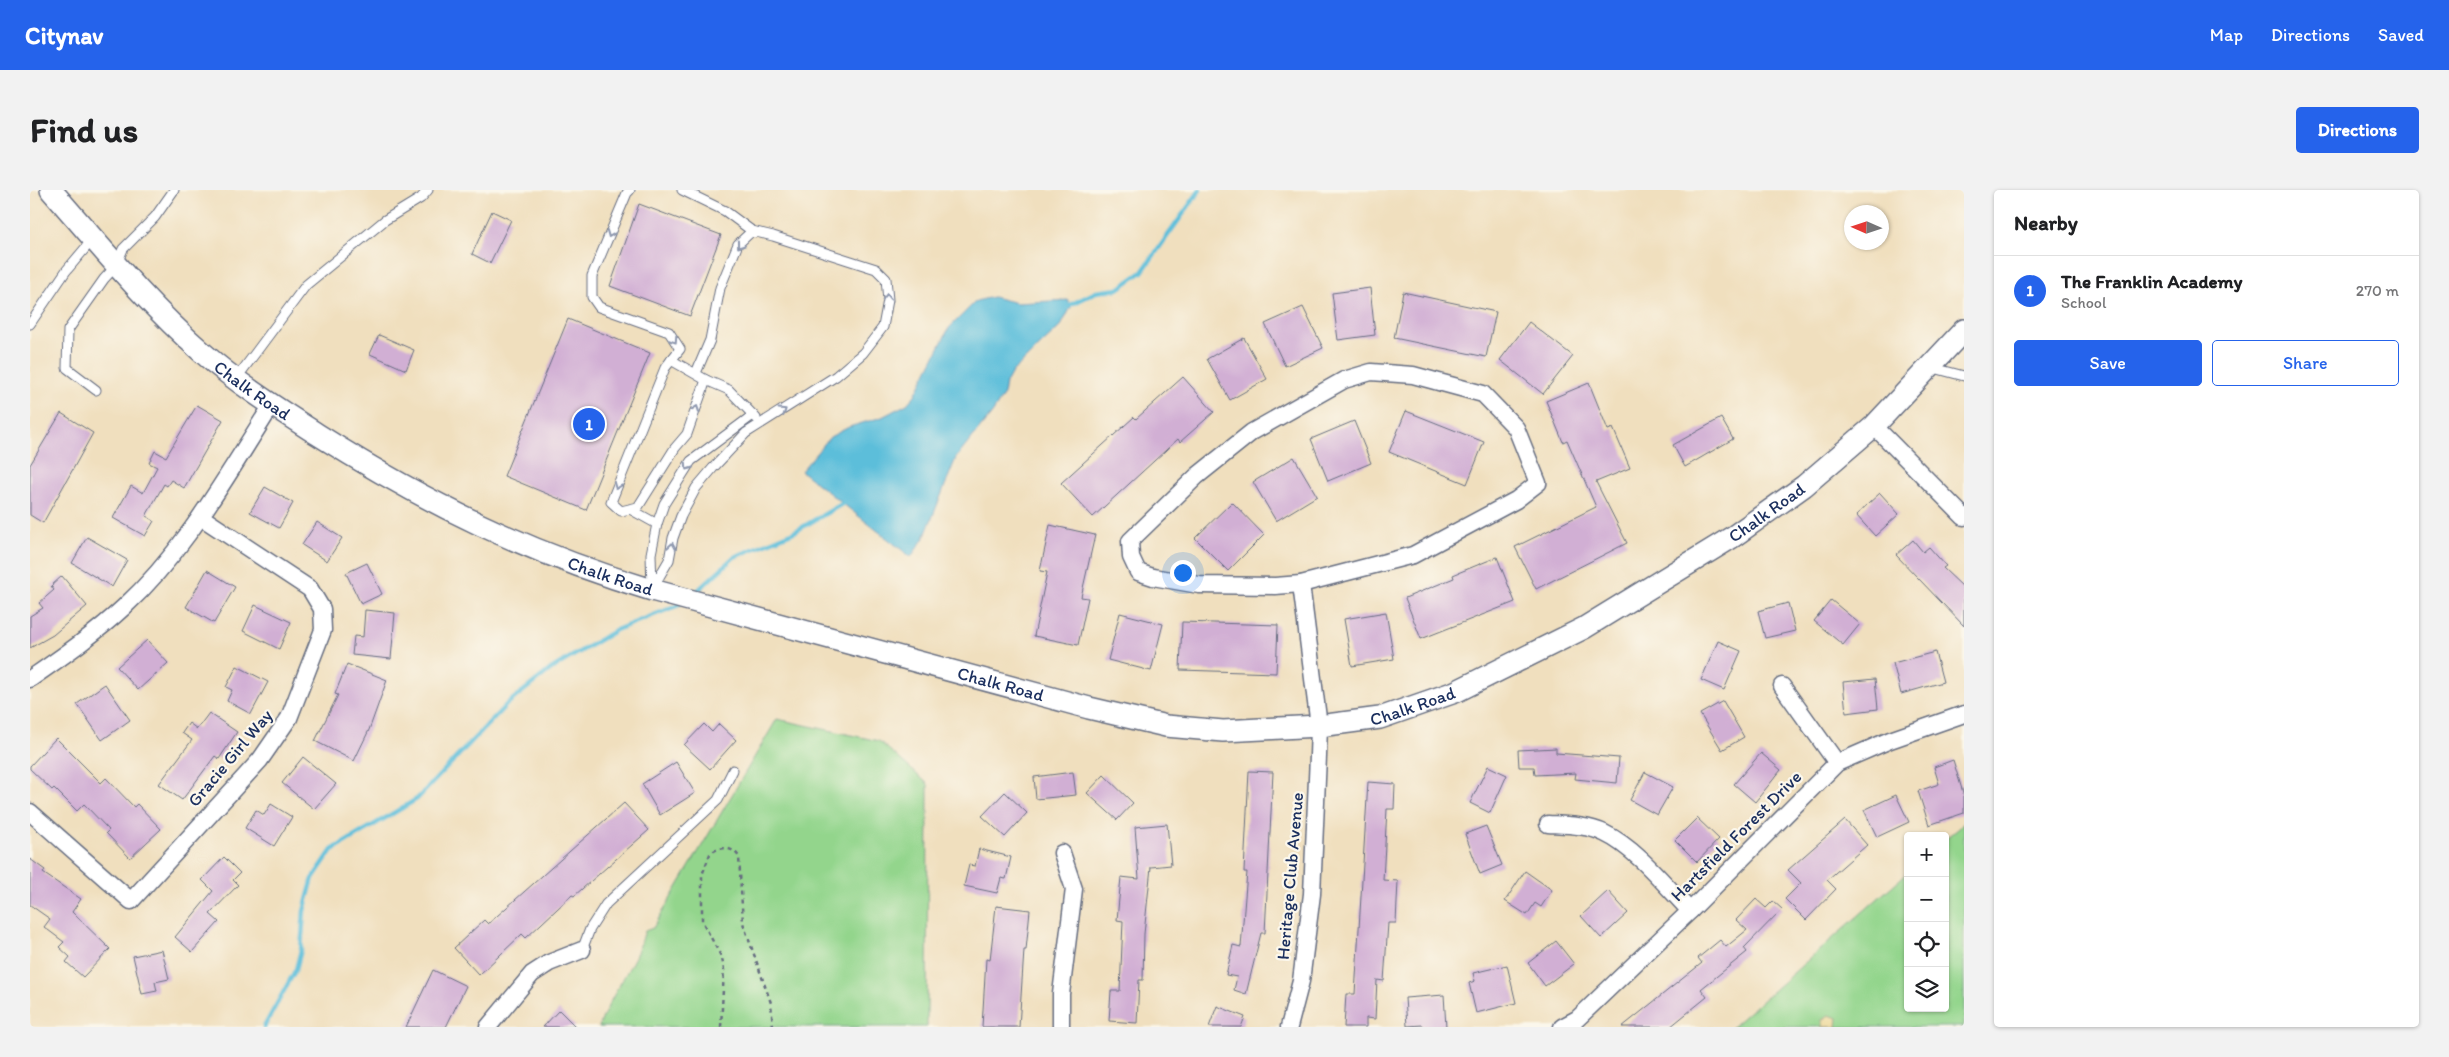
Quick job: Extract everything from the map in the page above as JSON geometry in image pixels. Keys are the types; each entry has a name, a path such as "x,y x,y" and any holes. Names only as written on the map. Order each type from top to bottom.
{"street":[{"name":"Chalk Road","path":"51,190 116,266 168,321 236,379 272,405 391,479 454,514 554,558 652,590 1089,708 1166,726 1223,731 1319,726 1380,718 1456,692 1584,628 1734,536 1804,486 1874,426 1964,330"},
{"path":"1370,372 1413,375 1482,394 1516,428 1538,483 1516,500 1413,555 1301,584 1274,586 1199,585 1154,577 1138,572 1131,557 1130,541 1197,476 1252,432 1344,380 1370,372"},
{"path":"30,679 82,644 125,606 163,565 201,517 272,405"},
{"path":"1874,426 1964,517"},
{"name":"Gracie Girl Way","path":"30,812 131,901 260,760 290,718 323,630 322,609 310,589 201,517"},
{"name":"Heritage Club Avenue","path":"1289,1027 1301,982 1312,894 1319,726 1301,584"},
{"path":"1782,686 1837,763"},
{"name":"Hartsfield Forest Drive","path":"1562,1027 1577,1019 1690,911 1837,763 1890,740 1964,714"},
{"path":"1548,824 1572,825 1604,833 1624,845 1690,911"},
{"path":"1060,1027 1061,994 1074,888 1062,853"},
{"path":"488,1027 532,974 549,963 582,950"}],"lane":[{"path":"96,390 67,368 68,330 104,279 116,266 123,249 155,217 174,190"},
{"path":"236,379 306,285 385,220 421,198 428,190"},
{"path":"630,190 626,193 592,276 592,297 599,307 669,332 680,349 665,368 611,502 621,511 638,508 675,448 686,434 706,380"},
{"path":"652,590 669,560 673,538 681,516 696,488 746,433 836,376 862,353 883,327 888,300 886,279 876,269 752,231 725,212 682,190"},
{"path":"696,373 710,340 720,288 725,275 738,244 752,231"},
{"path":"30,324 66,271 94,239"},
{"path":"671,360 706,380 729,390 762,424"},
{"path":"1930,366 1964,376"},
{"path":"652,590 651,554 657,524 664,504 691,461 753,415"},
{"path":"630,509 657,524"},
{"path":"582,950 590,929 606,904 718,800 733,770"}],"path":[{"path":"721,1027 724,970 722,958 702,921 701,889 702,875 710,854 720,848 730,849 739,857 743,923 771,1003 773,1027"}],"green space":[{"path":"777,719 879,741 928,784 927,1027 599,1027 641,944 645,931 653,928"},
{"path":"1964,823 1964,1027 1732,1027 1904,876 1904,1012 1949,1012 1949,836"}],"sand":[{"path":"1829,1015 1838,1018 1837,1027 1822,1027 1822,1020"}],"water":[{"path":"993,297 1017,303 1068,300 1071,307 1061,326 1012,372 1006,383 1004,394 993,412 956,458 924,538 911,557 801,471 830,437 849,427 882,417 907,404 915,395 949,328 976,301"}],"building":[{"path":"639,204 721,235 690,316 610,286"},
{"path":"492,211 511,220 490,263 472,254"},
{"path":"1370,288 1375,335 1338,340 1332,293"},
{"path":"1403,292 1496,312 1486,357 1394,338"},
{"path":"1303,307 1323,348 1285,366 1265,324"},
{"path":"568,319 650,353 586,510 504,476"},
{"path":"1529,322 1573,356 1543,394 1500,360"},
{"path":"379,335 414,350 406,370 370,354"},
{"path":"1244,338 1267,379 1230,400 1207,359"},
{"path":"1183,377 1214,412 1180,442 1178,439 1093,517 1061,483 1134,417 1136,419"},
{"path":"1589,383 1608,430 1613,428 1630,468 1596,482 1627,543 1536,589 1515,547 1596,507 1567,440 1563,442 1546,401"},
{"path":"197,405 223,420 184,488 171,480 167,486 164,484 146,516 154,521 145,536 113,518 131,486 143,493 157,467 149,463 155,451 166,457"},
{"path":"1406,411 1484,442 1467,484 1389,452"},
{"path":"61,413 93,433 43,523 30,515 30,465"},
{"path":"1721,418 1733,439 1685,467 1673,445"},
{"path":"1354,421 1371,463 1328,481 1311,439"},
{"path":"1294,457 1317,496 1276,521 1253,482"},
{"path":"265,487 293,503 279,528 250,512"},
{"path":"1880,493 1899,514 1875,536 1856,515"},
{"path":"1232,502 1264,535 1228,571 1195,538"},
{"path":"317,522 342,538 327,561 302,545"},
{"path":"1050,525 1095,535 1081,597 1088,598 1078,645 1034,636 1047,572 1040,571"},
{"path":"87,537 127,560 112,587 72,563"},
{"path":"1913,540 1923,552 1929,547 1946,566 1943,568 1964,588 1964,626 1896,555"},
{"path":"1497,557 1515,602 1421,639 1405,598 1454,578 1453,575"},
{"path":"367,563 382,594 361,604 346,573"},
{"path":"207,570 235,587 214,623 186,607"},
{"path":"62,576 87,606 53,635 30,648 30,616 43,608 39,603 54,590 51,586"},
{"path":"1831,600 1860,624 1843,645 1814,621"},
{"path":"1788,603 1795,631 1765,638 1758,611"},
{"path":"255,605 291,622 279,649 243,631"},
{"path":"365,610 395,613 391,659 352,655 354,636 363,637"},
{"path":"1386,612 1394,659 1352,666 1344,619"},
{"path":"1120,613 1163,624 1151,671 1108,660"},
{"path":"1182,622 1278,625 1276,673 1180,670"},
{"path":"147,640 168,663 138,690 117,667"},
{"path":"1718,641 1741,651 1724,690 1701,680"},
{"path":"1935,652 1943,682 1901,694 1893,663"},
{"path":"347,664 387,680 369,730 354,761 315,741 338,695 335,694"},
{"path":"237,666 268,682 251,714 227,701 232,690 226,687"},
{"path":"1875,679 1878,709 1846,713 1843,682"},
{"path":"105,684 130,720 102,740 77,704"},
{"path":"1723,701 1744,737 1722,750 1700,714"},
{"path":"209,713 237,732 219,759 215,756 182,800 159,784 192,740 182,733 189,723 197,729"},
{"path":"704,724 712,732 719,724 736,740 710,769 684,745"},
{"path":"56,738 101,783 106,778 134,807 137,804 161,829 130,858 106,833 109,830 84,804 77,811 54,788 52,790 30,769 30,766"},
{"path":"1556,748 1556,753 1619,758 1617,783 1575,779 1576,773 1535,775 1534,767 1519,767 1518,750"},
{"path":"1761,753 1781,770 1755,802 1734,784"},
{"path":"303,757 336,784 314,809 282,783"},
{"path":"1953,760 1964,796 1964,813 1929,825 1918,791 1939,784 1934,767"},
{"path":"676,762 695,793 660,815 642,784"},
{"path":"1488,766 1507,775 1490,813 1470,803"},
{"path":"1249,771 1273,772 1265,933 1261,933 1246,994 1234,990 1237,977 1226,975 1233,945 1241,947 1247,872 1244,872"},
{"path":"1073,772 1076,795 1036,799 1034,777"},
{"path":"1645,772 1673,787 1657,815 1630,800"},
{"path":"1104,775 1133,803 1117,820 1087,793"},
{"path":"1368,782 1395,784 1394,809 1387,809 1383,880 1398,881 1396,923 1388,923 1384,981 1377,980 1375,1019 1366,1018 1366,1027 1344,1027 1346,994 1355,994"},
{"path":"1005,792 1027,813 1005,837 982,816"},
{"path":"1896,795 1909,822 1877,837 1864,810"},
{"path":"624,803 649,830 574,896 572,895 526,938 522,934 479,975 454,948 484,920 488,924"},
{"path":"271,804 292,817 274,846 245,828 256,810 264,815"},
{"path":"1697,818 1719,839 1697,862 1675,840"},
{"path":"1845,820 1867,845 1827,880 1836,889 1806,920 1785,899 1801,883 1788,870"},
{"path":"1167,824 1171,865 1151,867 1144,934 1143,980 1139,980 1137,1023 1109,1021 1111,991 1120,991 1123,921 1117,920 1121,877 1139,879 1135,827"},
{"path":"1486,826 1502,865 1480,874 1465,834"},
{"path":"979,849 1011,857 1006,879 1001,878 997,893 964,886 969,865 975,866"},
{"path":"224,857 240,873 233,880 238,885 210,914 219,922 192,952 175,937 213,891 202,880"},
{"path":"30,859 45,870 43,873 81,899 72,912 110,949 83,977 66,962 70,957 59,947 64,942 44,927 50,919 30,905"},
{"path":"1525,871 1552,890 1541,907 1535,903 1527,915 1505,901"},
{"path":"1608,891 1628,913 1601,938 1581,916"},
{"path":"1756,899 1766,908 1773,901 1782,909 1744,948 1747,952 1701,989 1707,997 1670,1027 1622,1027 1702,963 1698,958 1720,940 1726,947 1747,930 1736,920"},
{"path":"996,906 1030,910 1026,950 1024,950 1019,1027 982,1027 986,959 990,960"},
{"path":"1556,941 1574,964 1545,986 1528,963"},
{"path":"162,950 169,979 155,982 157,991 142,994 133,956"},
{"path":"1507,965 1516,1003 1476,1013 1469,983 1475,981 1473,973"},
{"path":"433,970 466,986 446,1027 406,1027"},
{"path":"1444,995 1446,1027 1407,1026 1405,998"},
{"path":"1217,1006 1245,1017 1241,1027 1209,1027"},
{"path":"559,1010 576,1027 543,1027"}],"waterway":[{"path":"1066,307 1096,292 1118,289 1142,272 1200,190"},
{"path":"693,595 734,557 794,532 847,501"},
{"path":"264,1027 296,969 301,950 304,911 313,878 332,850 417,799 507,704 551,669 616,630 679,605"}],"place":[{"name":"The Franklin Academy","path":"589,424"}]}
